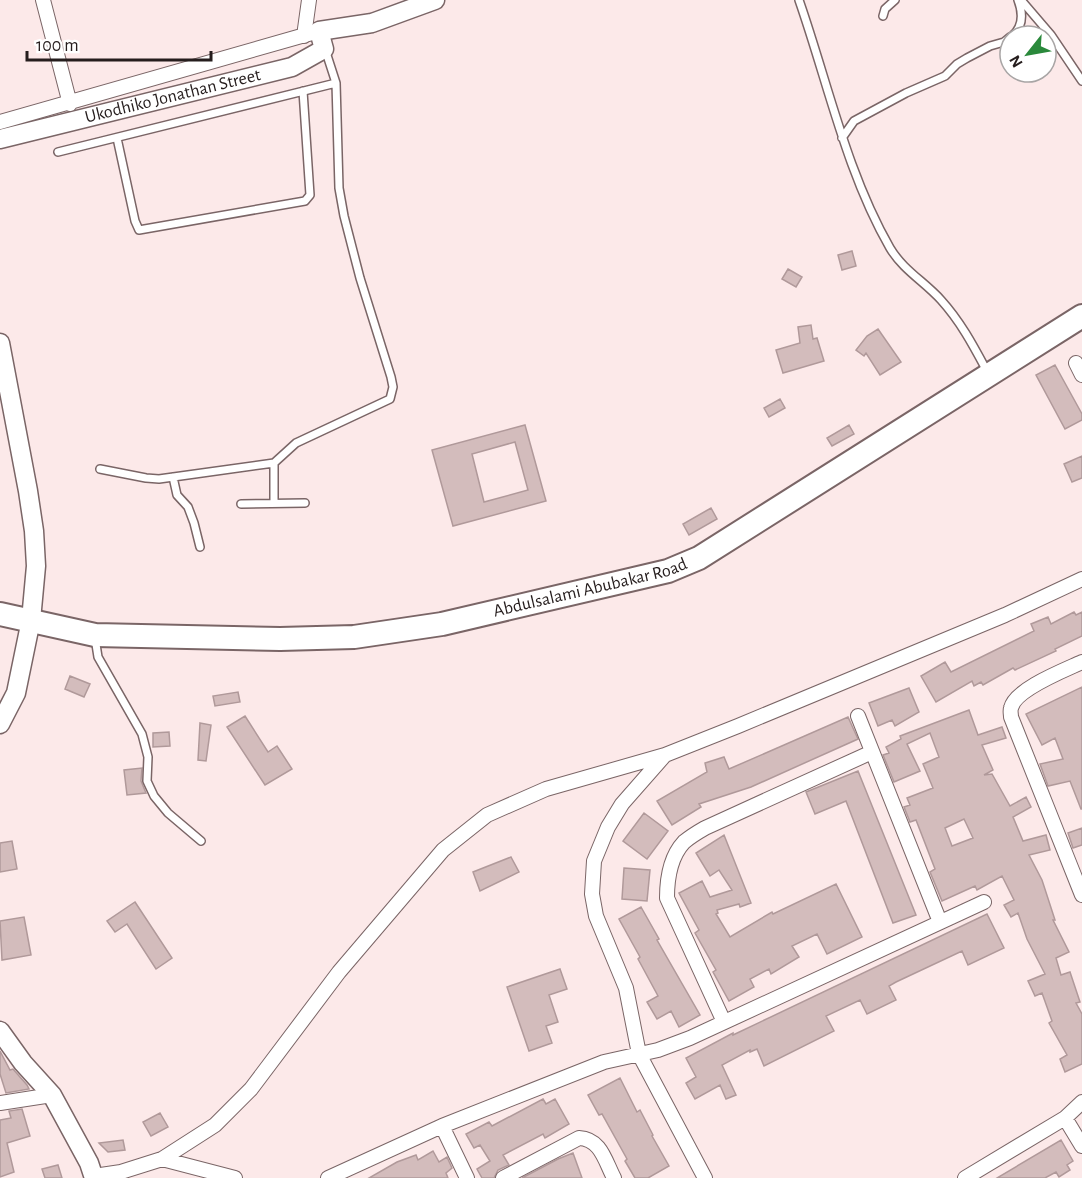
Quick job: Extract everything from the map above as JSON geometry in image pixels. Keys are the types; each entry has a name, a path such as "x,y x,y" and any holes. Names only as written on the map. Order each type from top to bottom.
{"main road":[{"name":"Abdulsalami Abubakar Road","path":"0,614 94,635 280,639 375,634 453,621 668,571 699,558 1082,316"}],"street":[{"path":"43,0 70,104"},
{"path":"309,0 316,39"},
{"path":"0,123 316,39 372,23 435,0"},
{"name":"Ukodhiko Jonathan Street","path":"0,139 292,67 308,59 316,39"},
{"path":"0,343 34,531 36,566 31,620 16,693 0,724"},
{"path":"0,1031 23,1063 52,1095 94,1177 121,1172 162,1159 215,1125 251,1089 339,972 443,850 487,815 546,789 664,755 1005,615 1082,579"},
{"path":"1082,662 1020,695 1011,707 1011,717 1082,895"},
{"path":"858,716 939,922"},
{"path":"724,1022 667,898 667,878 674,859 684,842 705,828 872,752"},
{"path":"664,755 622,804 608,827 594,861 592,894 596,916 626,988 639,1054 705,1178"},
{"path":"328,1178 442,1126 604,1062 669,1046 984,902"},
{"path":"0,1103 52,1095"},
{"path":"965,1178 1065,1118 1082,1102"},
{"path":"1065,1118 1082,1146"},
{"path":"442,1126 467,1178"},
{"path":"503,1178 579,1138 589,1139 597,1144 614,1178"},
{"path":"162,1159 235,1178"}],"lane":[{"path":"799,0 842,138 872,216 892,251 909,273 940,299 964,329 989,375"},
{"path":"883,16 885,9 895,0"},
{"path":"1019,0 1020,24"},
{"path":"1019,0 1051,35 1082,81"},
{"path":"100,469 146,478 173,477 274,463 296,443 385,403 393,394 391,376 360,278 344,216 339,188 336,83 316,39"},
{"path":"842,138 855,122 906,93 945,75 967,58 998,43"},
{"path":"58,152 336,83"},
{"path":"117,138 139,230 305,201 310,195 303,91"},
{"path":"274,463 274,503"},
{"path":"173,477 177,495 188,507 200,546"},
{"path":"241,504 305,503"},
{"path":"94,635 98,657 142,734 148,757 147,781 154,796 168,813 201,841"}],"building":[{"path":"852,251 856,266 842,270 838,255"},
{"path":"788,269 802,277 796,287 782,279"},
{"path":"811,325 813,339 817,338 824,361 783,373 776,350 800,343 798,327"},
{"path":"878,329 901,362 880,375 866,353 864,356 856,350 867,336"},
{"path":"1055,365 1082,414 1082,420 1065,429 1036,375"},
{"path":"780,399 785,408 769,417 764,408"},
{"path":"525,425 546,501 453,526 432,450","holes":["515,442 528,490 484,502 472,454"]},
{"path":"849,425 854,434 832,446 827,438"},
{"path":"1082,456 1082,478 1072,482 1064,464"},
{"path":"711,508 717,519 689,535 683,524"},
{"path":"1074,612 1076,615 1082,612 1082,636 1055,649 1056,651 1015,670 1013,668 983,685 981,682 974,686 972,681 936,702 921,676 945,662 951,672 1034,631 1031,624 1048,617 1051,624"},
{"path":"70,676 90,684 84,697 65,689"},
{"path":"1082,687 1081,809 1070,781 1048,786 1040,764 1063,759 1055,738 1042,745 1026,714"},
{"path":"909,688 919,712 895,726 892,720 878,726 869,703"},
{"path":"238,692 240,702 215,706 213,696"},
{"path":"969,710 978,735 1002,727 1006,738 982,745 993,770 984,775 992,774 1010,806 1026,797 1031,807 1013,817 1023,841 1046,835 1050,850 1029,855 1042,880 1055,920 1053,920 1069,952 1056,958 1061,975 1070,972 1080,1002 1076,1003 1082,1014 1082,1064 1065,1072 1060,1059 1067,1055 1049,1023 1052,1021 1042,993 1035,996 1028,981 1045,974 1027,939 1018,913 1011,917 1004,905 1014,900 1002,876 977,890 975,886 942,901 930,872 935,869 916,820 910,822 904,807 910,805 907,798 933,788 923,764 939,757 930,733 907,744 920,771 894,782 883,755 889,753 886,747 901,739 900,736","holes":["964,819 973,838 952,846 945,828"]},
{"path":"245,716 268,752 277,746 292,769 265,785 227,727"},
{"path":"848,717 858,739 751,787 699,804 701,807 672,825 657,801 707,772 705,763 724,757 729,769"},
{"path":"200,723 211,725 206,761 198,760"},
{"path":"169,732 170,746 153,747 153,733"},
{"path":"142,768 141,781 146,793 127,795 124,770"},
{"path":"858,771 916,915 893,923 846,801 815,814 806,792"},
{"path":"644,813 668,831 647,859 623,841"},
{"path":"1082,828 1082,845 1073,848 1068,833"},
{"path":"724,835 751,903 717,910 716,914 730,937 772,912 773,914 836,884 862,937 827,954 817,934 792,946 799,957 771,974 769,969 750,979 754,987 729,1001 713,972 716,970 695,933 699,930 679,893 702,881 710,897 732,890 719,870 710,876 696,853"},
{"path":"12,841 17,869 0,872 0,843"},
{"path":"511,857 519,872 480,891 473,872"},
{"path":"624,868 650,870 647,901 622,899"},
{"path":"135,902 172,958 156,969 127,924 115,932 107,921"},
{"path":"641,907 700,1015 679,1027 671,1011 657,1019 647,1002 658,996 619,919"},
{"path":"987,914 1004,948 968,965 962,951 896,982 889,986 896,1000 867,1014 860,1000 826,1016 834,1031 764,1066 757,1049 750,1052 750,1050 722,1065 736,1095 726,1099 720,1085 695,1099 686,1083 696,1077 686,1058 733,1033 733,1035"},
{"path":"24,917 31,955 2,960 0,921"},
{"path":"560,969 567,989 549,995 558,1022 546,1026 552,1043 529,1051 507,987"},
{"path":"0,1051 10,1070 13,1069 29,1089 6,1093 0,1074"},
{"path":"620,1078 637,1112 640,1110 669,1166 648,1178 635,1178 602,1114 599,1115 588,1095"},
{"path":"543,1099 546,1104 555,1099 569,1124 545,1138 543,1134 503,1155 509,1165 498,1170 494,1178 482,1178 477,1169 490,1161 480,1145 474,1148 466,1134 489,1122 492,1126"},
{"path":"22,1109 30,1136 7,1143 14,1172 0,1177 0,1120 11,1118 9,1111"},
{"path":"160,1113 168,1127 151,1136 143,1122"},
{"path":"123,1140 125,1150 108,1152 99,1143"},
{"path":"1061,1140 1073,1161 1067,1165 1070,1170 1059,1177 1056,1172 1045,1178 997,1178"},
{"path":"433,1151 439,1162 447,1157 452,1168 446,1173 448,1178 369,1178 397,1162 416,1155 418,1160"},
{"path":"573,1153 582,1178 522,1178 558,1159"},
{"path":"58,1165 62,1178 45,1178 42,1169"}]}
